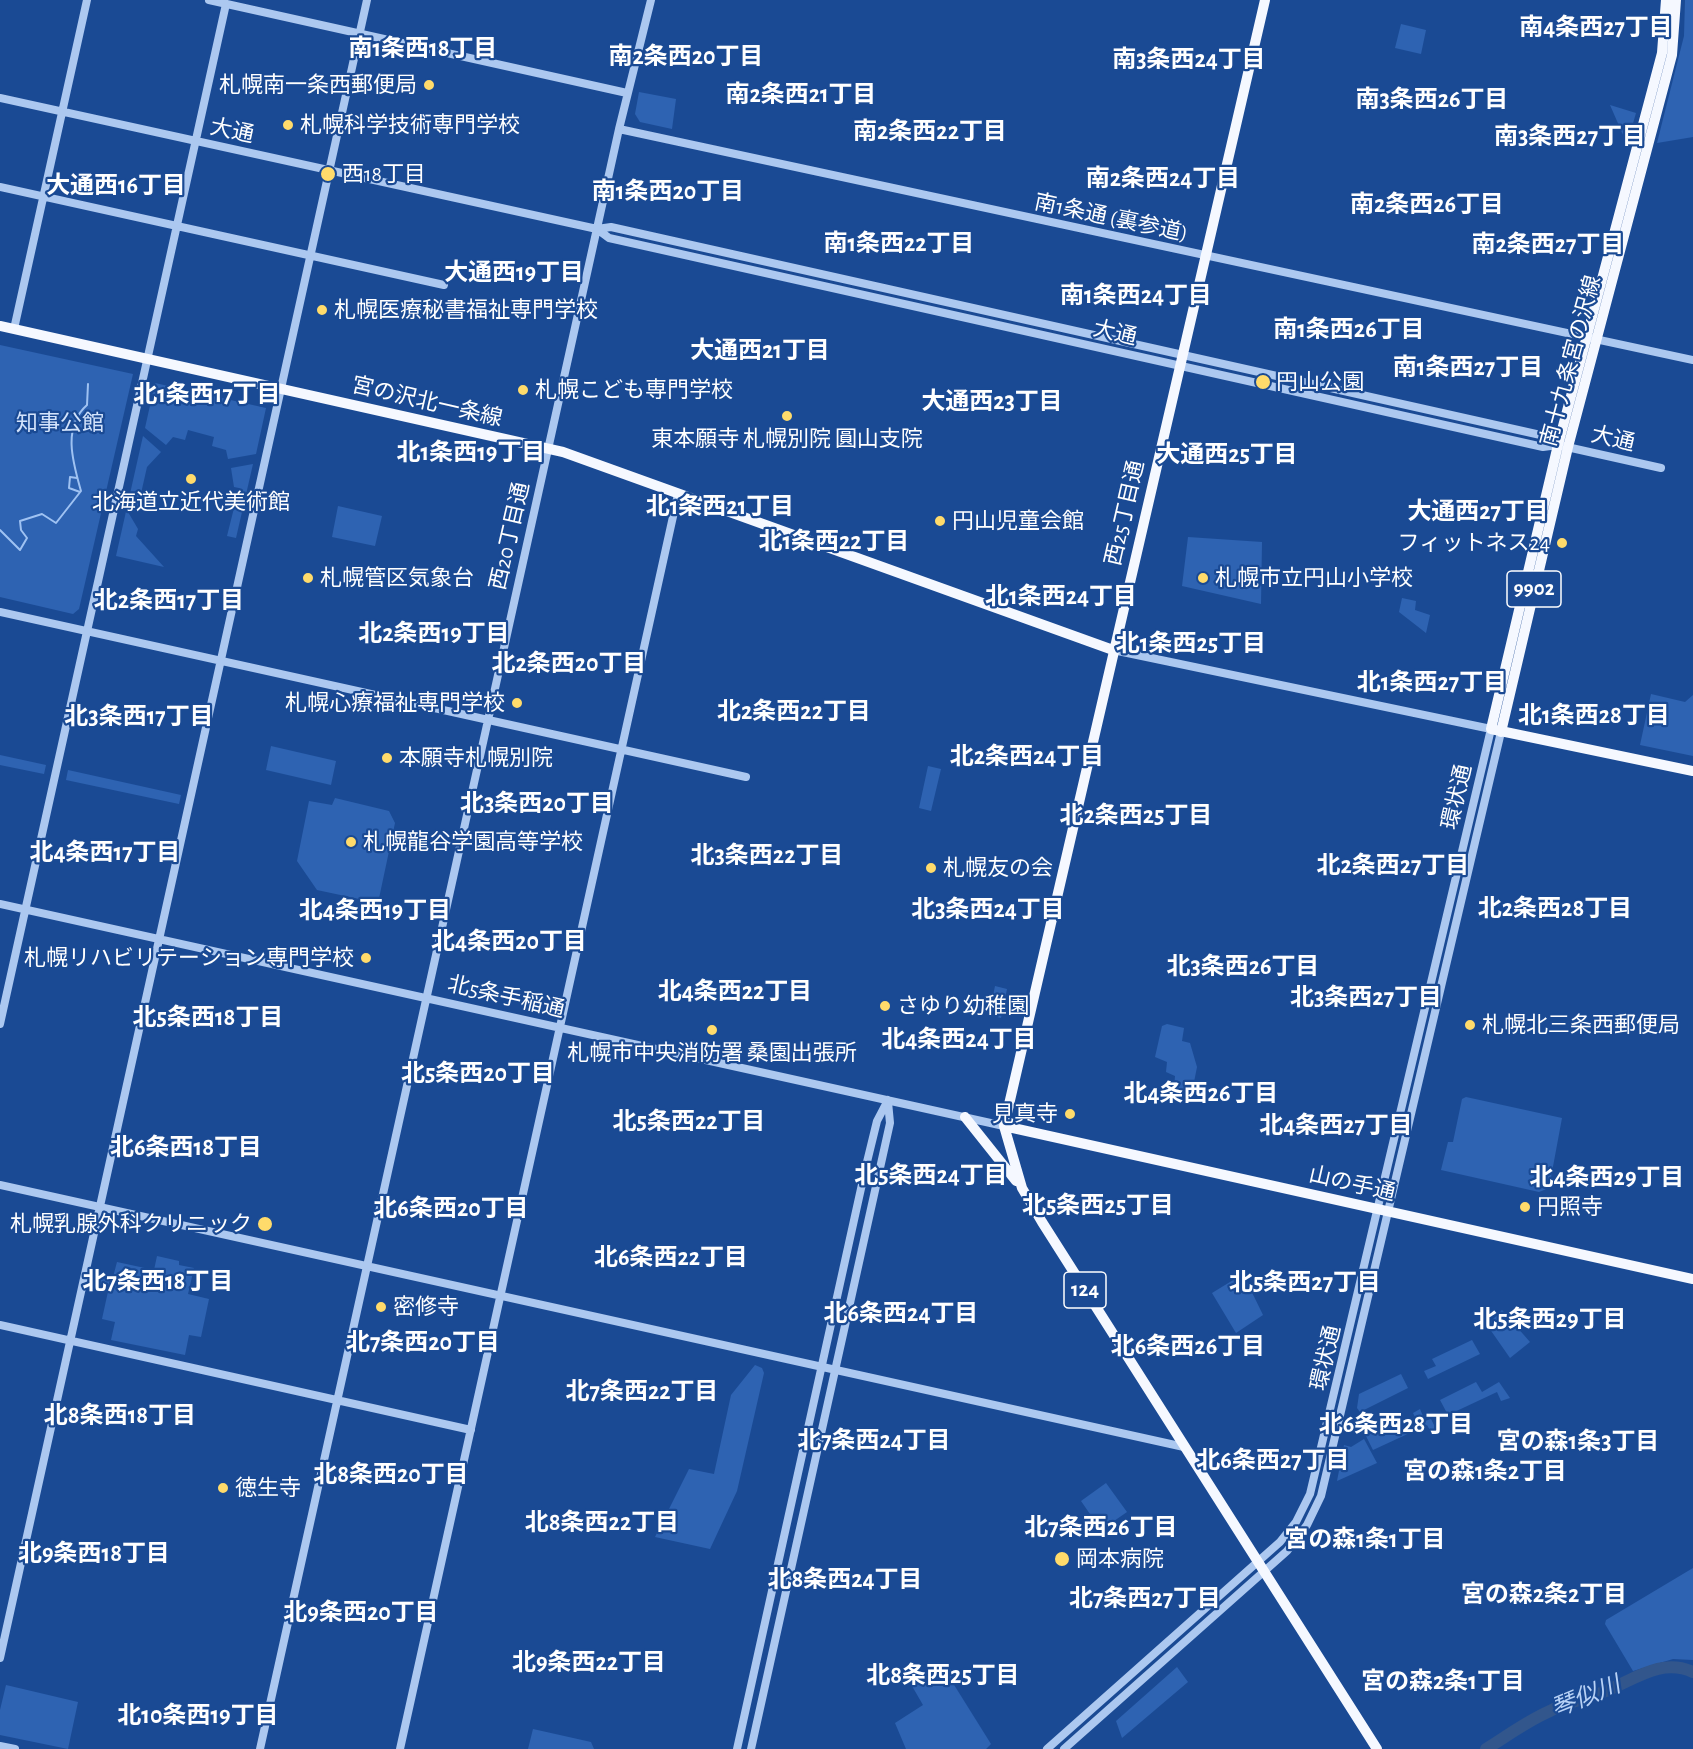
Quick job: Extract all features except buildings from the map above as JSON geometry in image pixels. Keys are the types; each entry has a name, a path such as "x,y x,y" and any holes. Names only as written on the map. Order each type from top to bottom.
{"main road":[{"name":"西25丁目通","path":"1113,650 1265,0"},
{"name":"南十九条宮の沢線","path":"1496,730 1563,446 1662,53 1666,0"},
{"name":"南十九条宮の沢線","path":"1591,338 1672,56 1676,0"},
{"name":"宮の沢北一条線","path":"0,326 548,448 1113,650"},
{"name":"124","path":"1113,650 1004,1126 1012,1162 1022,1188 1256,1562 1377,1749"},
{"path":"1496,730 1693,771"},
{"path":"965,1117 1022,1188"},
{"name":"山の手通","path":"1004,1126 1693,1279"}],"street":[{"path":"14,329 87,0"},
{"path":"209,0 627,93"},
{"path":"0,1658 367,0"},
{"name":"西20丁目通","path":"260,1749 627,93 651,0"},
{"path":"0,1024 226,4"},
{"name":"大通","path":"0,98 597,230 611,227 1181,361 1545,436 1563,446 1661,468"},
{"name":"南1条通 (裏参道)","path":"619,129 1205,257 1693,360"},
{"path":"0,187 444,285"},
{"path":"400,1749 678,494"},
{"path":"0,612 746,777"},
{"path":"1113,650 1496,730"},
{"name":"環状通","path":"1064,1749 1263,1573 1298,1537 1320,1496 1496,730"},
{"name":"北5条手稲通","path":"0,904 1004,1126"},
{"path":"737,1749 877,1121 888,1100"},
{"path":"751,1749 890,1123 888,1100"},
{"path":"0,1185 1184,1447"},
{"name":"環状通","path":"1047,1749 1286,1535 1310,1494 1384,1210"},
{"path":"0,1325 471,1430"},
{"path":"0,1746 15,1749"}],"green space":[{"path":"1685,0 1693,0 1693,137 1657,143 1684,36"},
{"path":"1401,24 1426,30 1421,54 1395,48"},
{"path":"639,92 676,99 672,129 640,122 635,114"},
{"path":"1610,105 1636,113 1627,144"},
{"name":"知事公館","path":"0,345 133,374 79,609 73,614 0,597"},
{"path":"155,383 266,408 256,454 228,459 226,450 212,446 214,437 188,430 185,440 173,437 166,445 145,428"},
{"path":"143,436 161,452 147,467 137,511 128,509 128,512 138,529 136,536 164,567 116,556"},
{"path":"253,464 236,538 227,536 239,488 234,487 231,468"},
{"path":"338,506 382,516 375,546 332,537"},
{"path":"1188,537 1262,542 1261,604 1182,586"},
{"path":"1402,598 1416,601 1415,610 1430,615 1426,633 1399,612"},
{"path":"1651,694 1685,702 1693,695 1693,756 1640,745"},
{"path":"271,746 336,761 331,785 266,770"},
{"path":"0,755 46,765 44,774 0,765"},
{"path":"928,766 941,769 931,811 919,808"},
{"path":"68,770 181,795 179,804 66,780"},
{"path":"335,798 389,811 395,823 378,903 317,890 297,861 309,801 332,805"},
{"path":"995,986 1007,989 1001,1018 989,1015"},
{"path":"1167,1024 1184,1028 1182,1041 1190,1043 1197,1067 1192,1092 1174,1089 1175,1076 1166,1072 1167,1062 1155,1057 1162,1026"},
{"path":"1466,1097 1562,1118 1549,1188 1539,1192 1441,1170 1448,1142 1453,1142 1462,1099"},
{"path":"157,1256 179,1261 179,1265 194,1268 188,1294 209,1299 201,1337 189,1335 185,1355 111,1340 115,1322 102,1319 109,1287 94,1283 96,1273 113,1277 117,1262 154,1270"},
{"path":"1243,1274 1263,1315 1236,1333 1212,1293"},
{"path":"1502,1310 1530,1342 1510,1358 1487,1325"},
{"path":"1472,1340 1480,1354 1428,1379 1424,1371 1436,1366 1432,1359"},
{"path":"755,1365 762,1368 764,1373 737,1491 710,1549 655,1537 689,1469 714,1474 731,1395"},
{"path":"1401,1374 1408,1388 1360,1412 1357,1408 1359,1394"},
{"path":"1476,1382 1482,1392 1499,1382 1510,1398 1501,1401 1497,1392 1448,1415 1440,1400"},
{"path":"1420,1409 1425,1421 1431,1419 1437,1431 1431,1432 1427,1425 1373,1450 1366,1436 1397,1421 1402,1431 1418,1423 1413,1413"},
{"path":"1364,1439 1377,1463 1337,1481 1344,1445 1351,1447"},
{"path":"1106,1483 1127,1512 1101,1530 1081,1501"},
{"path":"1693,1568 1693,1660 1673,1659 1633,1671 1605,1624 1606,1620"},
{"path":"946,1663 953,1673 951,1680 991,1744 986,1749 906,1749 895,1723 923,1705 912,1686"},
{"path":"1177,1667 1188,1682 1122,1738 1116,1721"},
{"path":"6,1685 78,1702 68,1749 0,1735 0,1710"},
{"path":"533,1729 591,1742 594,1749 528,1749"}],"waterway":[{"path":"0,530 20,550 27,538 21,530 20,521 42,514 56,523 81,491 73,457 72,434 79,414 87,405 88,384"},
{"path":"77,478 70,477 69,488 80,492"},
{"name":"琴似川","path":"1486,1749 1542,1715 1561,1706 1610,1690 1644,1673 1668,1667 1693,1672"}],"place":[{"name":"札幌南一条西郵便局","path":"429,85"},
{"name":"札幌科学技術専門学校","path":"288,125"},
{"name":"西18丁目","path":"328,174"},
{"name":"札幌医療秘書福祉専門学校","path":"322,310"},
{"name":"円山公園","path":"1263,382"},
{"name":"札幌こども専門学校","path":"523,390"},
{"name":"東本願寺 札幌別院 圓山支院","path":"787,416"},
{"name":"北海道立近代美術館","path":"191,479"},
{"name":"円山児童会館","path":"940,521"},
{"name":"フィットネス24","path":"1562,543"},
{"name":"札幌管区気象台","path":"308,578"},
{"name":"札幌市立円山小学校","path":"1203,578"},
{"name":"札幌心療福祉専門学校","path":"517,703"},
{"name":"本願寺札幌別院","path":"387,758"},
{"name":"札幌龍谷学園高等学校","path":"351,842"},
{"name":"札幌友の会","path":"931,868"},
{"name":"札幌リハビリテーション専門学校","path":"366,958"},
{"name":"さゆり幼稚園","path":"885,1006"},
{"name":"札幌北三条西郵便局","path":"1470,1025"},
{"name":"札幌市中央消防署 桑園出張所","path":"712,1030"},
{"name":"見真寺","path":"1070,1114"},
{"name":"円照寺","path":"1525,1207"},
{"name":"札幌乳腺外科クリニック","path":"265,1224"},
{"name":"密修寺","path":"381,1307"},
{"name":"徳生寺","path":"223,1488"},
{"name":"岡本病院","path":"1062,1559"}],"district":[{"name":"南4条西27丁目","path":"1596,28"},
{"name":"南1条西18丁目","path":"423,49"},
{"name":"南2条西20丁目","path":"686,57"},
{"name":"南3条西24丁目","path":"1189,60"},
{"name":"南2条西21丁目","path":"801,95"},
{"name":"南3条西26丁目","path":"1432,100"},
{"name":"南2条西22丁目","path":"930,132"},
{"name":"南3条西27丁目","path":"1570,137"},
{"name":"南2条西24丁目","path":"1163,179"},
{"name":"大通西16丁目","path":"116,186"},
{"name":"南1条西20丁目","path":"668,192"},
{"name":"南2条西26丁目","path":"1427,205"},
{"name":"南1条西22丁目","path":"899,244"},
{"name":"南2条西27丁目","path":"1548,245"},
{"name":"大通西19丁目","path":"514,273"},
{"name":"南1条西24丁目","path":"1136,296"},
{"name":"南1条西26丁目","path":"1349,330"},
{"name":"大通西21丁目","path":"760,351"},
{"name":"南1条西27丁目","path":"1468,368"},
{"name":"北1条西17丁目","path":"207,395"},
{"name":"大通西23丁目","path":"992,402"},
{"name":"北1条西19丁目","path":"471,453"},
{"name":"大通西25丁目","path":"1227,455"},
{"name":"北1条西21丁目","path":"720,507"},
{"name":"大通西27丁目","path":"1478,512"},
{"name":"北1条西22丁目","path":"834,542"},
{"name":"北1条西24丁目","path":"1061,597"},
{"name":"北2条西17丁目","path":"169,601"},
{"name":"北2条西19丁目","path":"434,634"},
{"name":"北1条西25丁目","path":"1191,644"},
{"name":"北2条西20丁目","path":"569,664"},
{"name":"北1条西27丁目","path":"1432,683"},
{"name":"北2条西22丁目","path":"794,712"},
{"name":"北1条西28丁目","path":"1594,716"},
{"name":"北3条西17丁目","path":"139,717"},
{"name":"北2条西24丁目","path":"1027,757"},
{"name":"北3条西20丁目","path":"537,804"},
{"name":"北2条西25丁目","path":"1136,816"},
{"name":"北4条西17丁目","path":"105,853"},
{"name":"北3条西22丁目","path":"767,856"},
{"name":"北2条西27丁目","path":"1393,866"},
{"name":"北2条西28丁目","path":"1555,909"},
{"name":"北3条西24丁目","path":"988,910"},
{"name":"北4条西19丁目","path":"375,911"},
{"name":"北4条西20丁目","path":"509,942"},
{"name":"北3条西26丁目","path":"1243,967"},
{"name":"北4条西22丁目","path":"735,992"},
{"name":"北3条西27丁目","path":"1366,998"},
{"name":"北5条西18丁目","path":"208,1018"},
{"name":"北4条西24丁目","path":"959,1040"},
{"name":"北5条西20丁目","path":"478,1074"},
{"name":"北4条西26丁目","path":"1201,1094"},
{"name":"北5条西22丁目","path":"689,1122"},
{"name":"北4条西27丁目","path":"1336,1126"},
{"name":"北6条西18丁目","path":"186,1148"},
{"name":"北5条西24丁目","path":"931,1176"},
{"name":"北4条西29丁目","path":"1607,1178"},
{"name":"北5条西25丁目","path":"1098,1206"},
{"name":"北6条西20丁目","path":"451,1209"},
{"name":"北6条西22丁目","path":"671,1258"},
{"name":"北7条西18丁目","path":"158,1282"},
{"name":"北5条西27丁目","path":"1305,1283"},
{"name":"北6条西24丁目","path":"901,1314"},
{"name":"北5条西29丁目","path":"1550,1320"},
{"name":"北7条西20丁目","path":"423,1343"},
{"name":"北6条西26丁目","path":"1188,1347"},
{"name":"北7条西22丁目","path":"642,1392"},
{"name":"北8条西18丁目","path":"120,1416"},
{"name":"北6条西28丁目","path":"1396,1425"},
{"name":"北7条西24丁目","path":"874,1441"},
{"name":"宮の森1条3丁目","path":"1578,1442"},
{"name":"北6条西27丁目","path":"1273,1461"},
{"name":"宮の森1条2丁目","path":"1485,1472"},
{"name":"北8条西20丁目","path":"391,1475"},
{"name":"北8条西22丁目","path":"602,1523"},
{"name":"北7条西26丁目","path":"1101,1528"},
{"name":"宮の森1条1丁目","path":"1365,1540"},
{"name":"北9条西18丁目","path":"94,1554"},
{"name":"北8条西24丁目","path":"845,1580"},
{"name":"宮の森2条2丁目","path":"1544,1595"},
{"name":"北7条西27丁目","path":"1145,1599"},
{"name":"北9条西20丁目","path":"361,1613"},
{"name":"北9条西22丁目","path":"589,1663"},
{"name":"北8条西25丁目","path":"943,1676"},
{"name":"宮の森2条1丁目","path":"1443,1682"},
{"name":"北10条西19丁目","path":"198,1716"}]}
